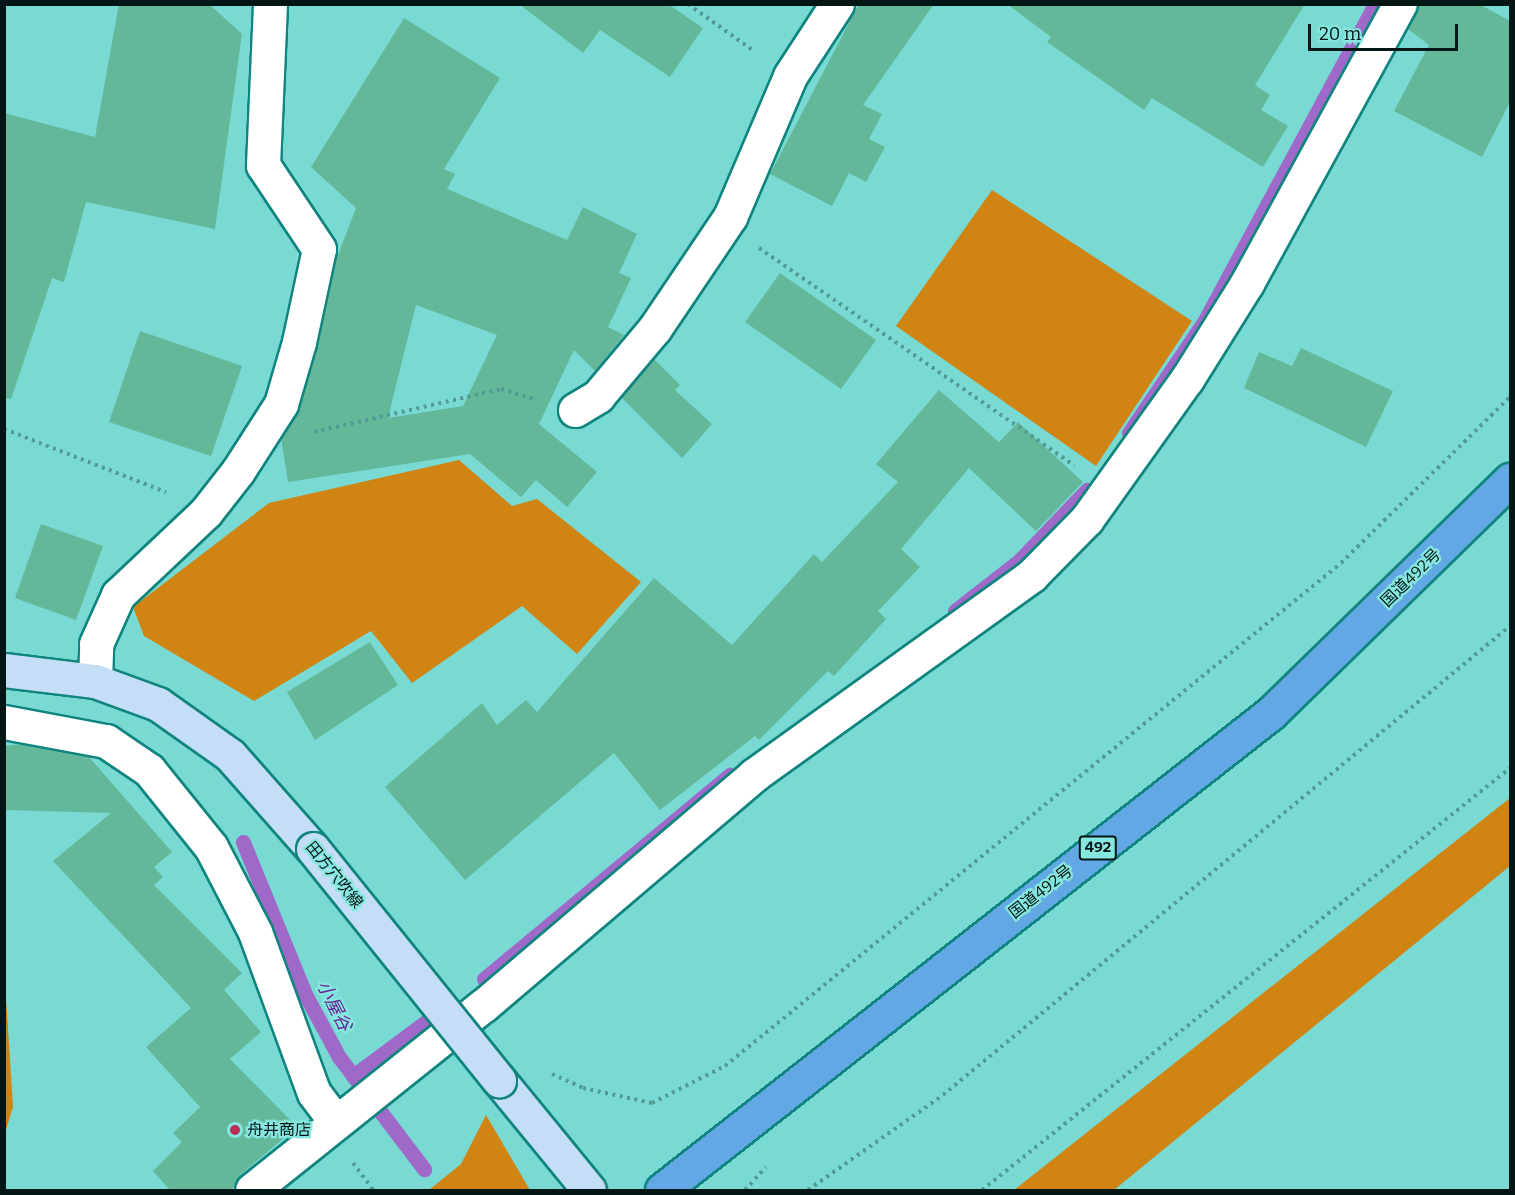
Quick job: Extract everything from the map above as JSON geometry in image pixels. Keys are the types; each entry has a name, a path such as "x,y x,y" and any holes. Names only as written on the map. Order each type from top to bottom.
{"highway":[{"name":"国道492号","path":"662,1191 1271,713 1510,480"}],"main road":[{"name":"田方穴吹線","path":"4,670 95,681 158,704 230,755 313,849 589,1191"}],"street":[{"path":"95,681 96,644 118,595 206,512 281,404 320,249 263,165 270,4"},
{"path":"575,410 598,396 655,328 725,224 790,76 837,4"},
{"path":"252,1191 395,1075 754,775 1032,575 1112,491 1247,283 1400,4"},
{"path":"4,722 106,741 149,770 211,847 255,932 314,1093 341,1119"}],"path":[{"path":"688,4 790,76"},
{"path":"725,224 1112,491"},
{"path":"252,447 501,389 575,410"},
{"path":"652,1103 725,1066 1341,563 1510,397"},
{"path":"4,429 148,483 206,512"},
{"path":"808,1191 943,1095 1510,626"},
{"path":"982,1191 1510,768"}],"shaded area":[{"path":"992,190 1192,321 1096,466 896,326"},
{"path":"459,460 512,506 537,499 641,582 577,654 522,606 412,683 371,631 254,701 144,636 133,607 269,503"},
{"path":"1510,798 1510,866 1114,1190 1014,1190"},
{"path":"4,965 13,1107 5,1133 4,1133"},
{"path":"486,1115 530,1190 429,1190 461,1164"}],"building":[{"path":"119,4 209,4 242,34 215,229 86,202 64,282 52,278 11,399 4,398 4,113 95,137"},
{"path":"519,4 668,4 703,28 670,77 600,30 583,53"},
{"path":"859,4 934,4 863,105 882,114 869,139 885,147 866,182 849,173 832,206 770,174"},
{"path":"1007,4 1305,4 1255,85 1270,95 1261,110 1288,126 1263,167 1152,98 1144,110 1047,42 1051,37"},
{"path":"1419,4 1479,4 1510,21 1510,102 1482,157 1394,111 1429,45 1408,29"},
{"path":"404,18 500,78 444,169 455,174 447,189 567,240 583,207 637,234 619,273 631,278 608,327 624,335 595,371 574,350 539,424 597,472 567,507 536,480 521,497 470,454 288,482 281,438 299,409 335,263 356,208 311,167","holes":["416,305 497,335 463,406 388,418"]},
{"path":"780,273 876,340 841,389 745,322"},
{"path":"140,331 242,366 211,456 109,422"},
{"path":"1301,348 1393,391 1366,447 1244,388 1259,352 1292,366"},
{"path":"654,359 680,385 675,390 712,424 682,458 621,397"},
{"path":"939,390 999,442 1018,422 1083,482 1036,531 969,468 901,549 920,567 878,611 886,619 834,676 828,671 759,740 755,736 660,810 614,753 465,880 385,787 482,703 497,725 526,700 537,712 654,578 732,645 814,554 822,562 898,482 876,464"},
{"path":"41,524 103,546 76,620 15,598"},
{"path":"370,642 398,685 315,740 287,692"},
{"path":"22,744 89,757 172,852 154,867 163,877 154,885 242,973 224,990 261,1032 230,1059 297,1127 240,1175 231,1191 171,1191 153,1171 182,1142 173,1133 200,1107 146,1047 191,1008 53,861 111,813 4,810 4,746"}],"waterway":[{"path":"1129,433 1204,322 1375,4"},
{"path":"955,611 1020,560 1087,490"},
{"path":"484,979 730,775"},
{"name":"小屋谷","path":"243,842 306,996 339,1057 424,1169"},
{"path":"353,1076 446,1007"}],"place":[{"name":"舟井商店","path":"235,1130"}]}
